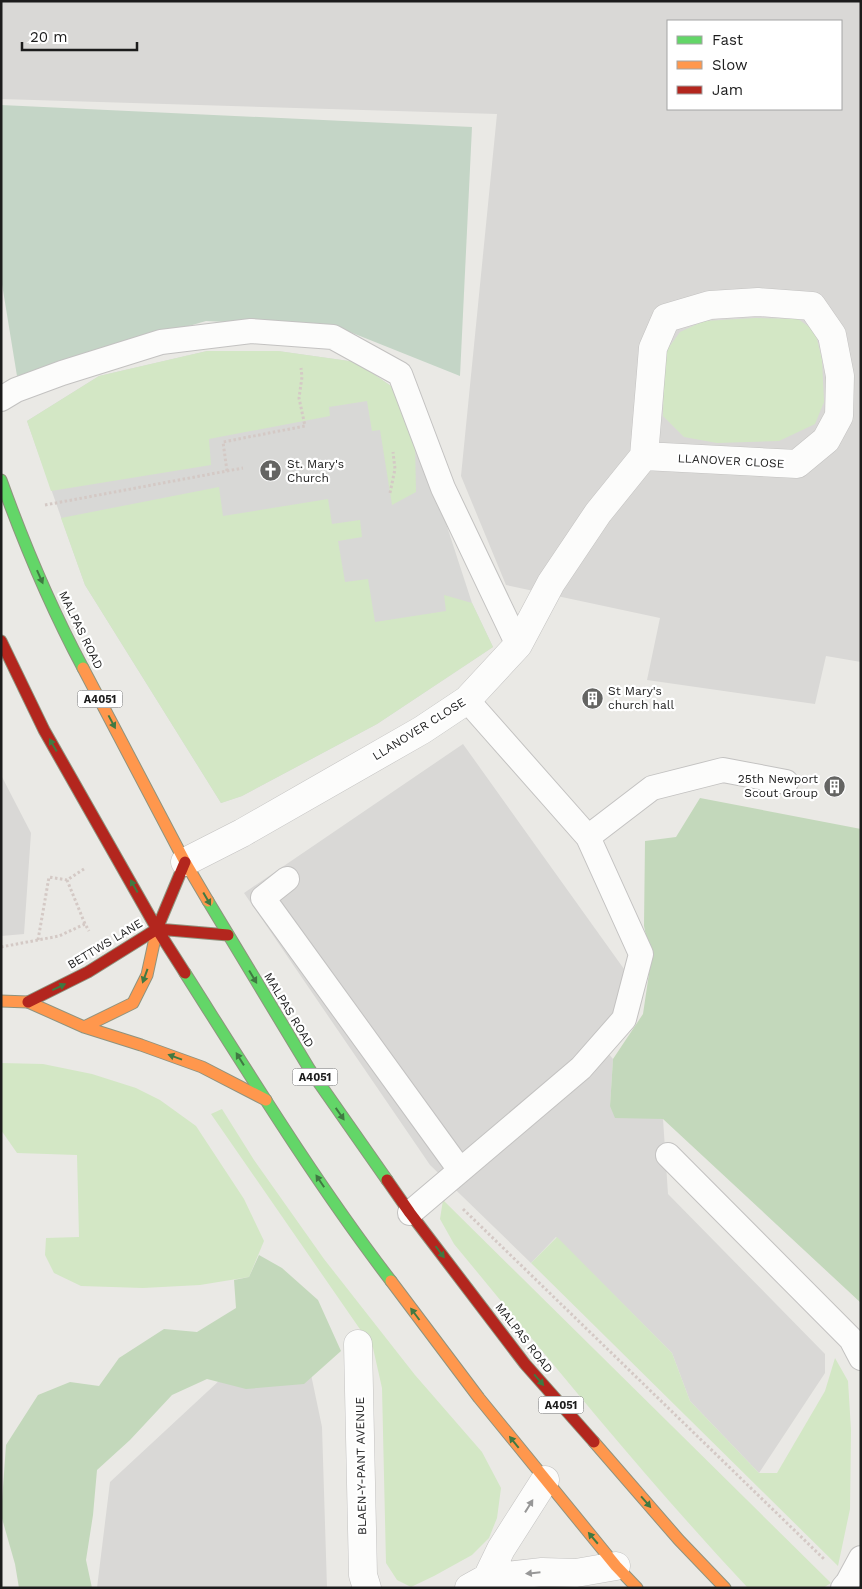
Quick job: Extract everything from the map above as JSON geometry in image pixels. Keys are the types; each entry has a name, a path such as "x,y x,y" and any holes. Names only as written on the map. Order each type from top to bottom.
{"main road":[{"name":"MALPAS ROAD","path":"1,480 20,532 70,643 186,862 310,1070 410,1213 525,1364 724,1588"},
{"path":"1,641 44,730 157,929 266,1100 364,1246 479,1398 616,1566 637,1588"},
{"path":"157,929 186,862"},
{"path":"157,929 228,935"},
{"name":"BETTWS LANE","path":"28,1002 88,972 157,929"},
{"name":"BETTWS LANE","path":"84,1027 133,1003 147,975 157,929"},
{"name":"BETTWS LANE","path":"1,1001 28,1002 84,1027 142,1045 202,1067 266,1100"}],"street":[{"name":"LLANOVER CLOSE","path":"186,862 242,833 422,730 467,700 518,645 551,582 598,513 644,456 653,348 666,318 710,305 758,302 812,306 832,335 840,376 839,416 826,440 797,464 644,456"},
{"name":"BLAEN-Y-PANT AVENUE","path":"358,1344 363,1575 366,1588"},
{"path":"478,1583 545,1480"},
{"path":"478,1583 542,1572 576,1573 616,1566"}],"lane":[{"path":"1,399 16,390 53,376 161,342 251,330 333,337 400,374 443,488 518,645"},
{"path":"410,1213 581,1068 624,1019 641,954 588,837 467,700"},
{"path":"588,837 652,788 723,770 786,782"},
{"path":"287,879 263,898 460,1170"},
{"path":"668,1156 851,1339 861,1358"},
{"path":"845,1585 861,1558"}],"path":[{"path":"227,471 224,442 305,426 299,398 302,377 300,334"},
{"path":"390,493 396,469 393,450"},
{"path":"13,513 56,503 243,468"},
{"path":"38,940 49,877 67,880"},
{"path":"1,947 60,936 85,924"},
{"path":"441,1187 845,1585"}],"shaded area":[{"path":"2,1 861,1 861,662 826,656 815,704 647,680 660,618 506,585 461,476 497,114 1,99"},
{"path":"207,351 278,351 356,362 391,386 440,505 472,603 493,647 377,724 242,796 221,803 85,585 27,421 99,376"},
{"path":"463,744 624,969 615,1015 598,1041 613,1059 610,1106 663,1119 668,1194 825,1354 825,1373 759,1473 690,1401 672,1353 556,1237 531,1263 430,1165 244,893"},
{"path":"1,775 31,833 24,934 1,936"},
{"path":"299,1317 322,1427 327,1588 97,1588 110,1482 264,1339"}],"green space":[{"path":"1,105 472,127 460,376 340,328 206,321 17,376 1,278"},
{"path":"756,318 798,319 815,331 822,360 824,402 815,424 779,441 717,443 684,437 663,416 667,350 680,332 704,321"},
{"path":"207,351 278,351 356,362 391,386 415,443 416,492 392,505 380,430 372,431 367,401 329,407 330,416 209,439 211,465 51,491 27,421 99,376"},
{"path":"219,487 223,516 328,499 332,524 360,520 362,537 338,541 345,582 368,579 375,622 446,611 444,595 472,603 493,647 377,724 242,796 221,803 85,585 61,518"},
{"path":"700,798 861,829 861,1303 663,1119 615,1118 610,1106 613,1059 643,1014 651,960 644,926 645,841 676,837"},
{"path":"1,1063 43,1064 92,1074 136,1088 160,1100 196,1126 244,1199 264,1241 249,1277 200,1285 143,1288 81,1286 54,1273 45,1255 46,1238 79,1237 77,1155 17,1153 1,1130"},
{"path":"222,1109 254,1160 324,1259 415,1375 482,1452 501,1488 497,1518 489,1538 472,1555 411,1587 397,1580 386,1563 382,1388 373,1348 211,1114"},
{"path":"443,1200 831,1583 823,1588 747,1587 634,1461 454,1244 440,1219"},
{"path":"557,1237 672,1353 690,1401 759,1473 777,1473 825,1391 835,1358 848,1381 851,1430 850,1509 838,1566 531,1263"},
{"path":"259,1255 282,1268 318,1300 341,1351 304,1384 246,1389 207,1379 172,1395 130,1440 97,1470 86,1560 92,1588 19,1588 15,1564 1,1515 6,1445 38,1395 70,1382 99,1386 119,1358 164,1329 197,1332 236,1308 234,1280 249,1277"}],"traffic: fast":[{"path":"1,480 39,576 83,668"},
{"path":"208,901 310,1070 387,1180"},
{"path":"185,973 310,1168 391,1281"}],"traffic: slow":[{"path":"83,668 185,862 208,901"},
{"path":"84,1027 133,1003 147,975 157,929"},
{"path":"1,1001 28,1002 84,1027 202,1067 266,1100"},
{"path":"391,1281 479,1398 616,1566 637,1588"},
{"path":"594,1442 679,1540 725,1588"}],"traffic: jam":[{"path":"1,641 44,730 157,929 185,973"},
{"path":"157,929 185,862"},
{"path":"28,1002 88,972 157,929"},
{"path":"157,929 228,935"},
{"path":"387,1180 525,1364 594,1442"}],"place":[{"name":"St. Mary's Church","path":"271,471"},
{"name":"St Mary's church hall","path":"592,698"},
{"name":"25th Newport Scout Group","path":"834,786"}]}
